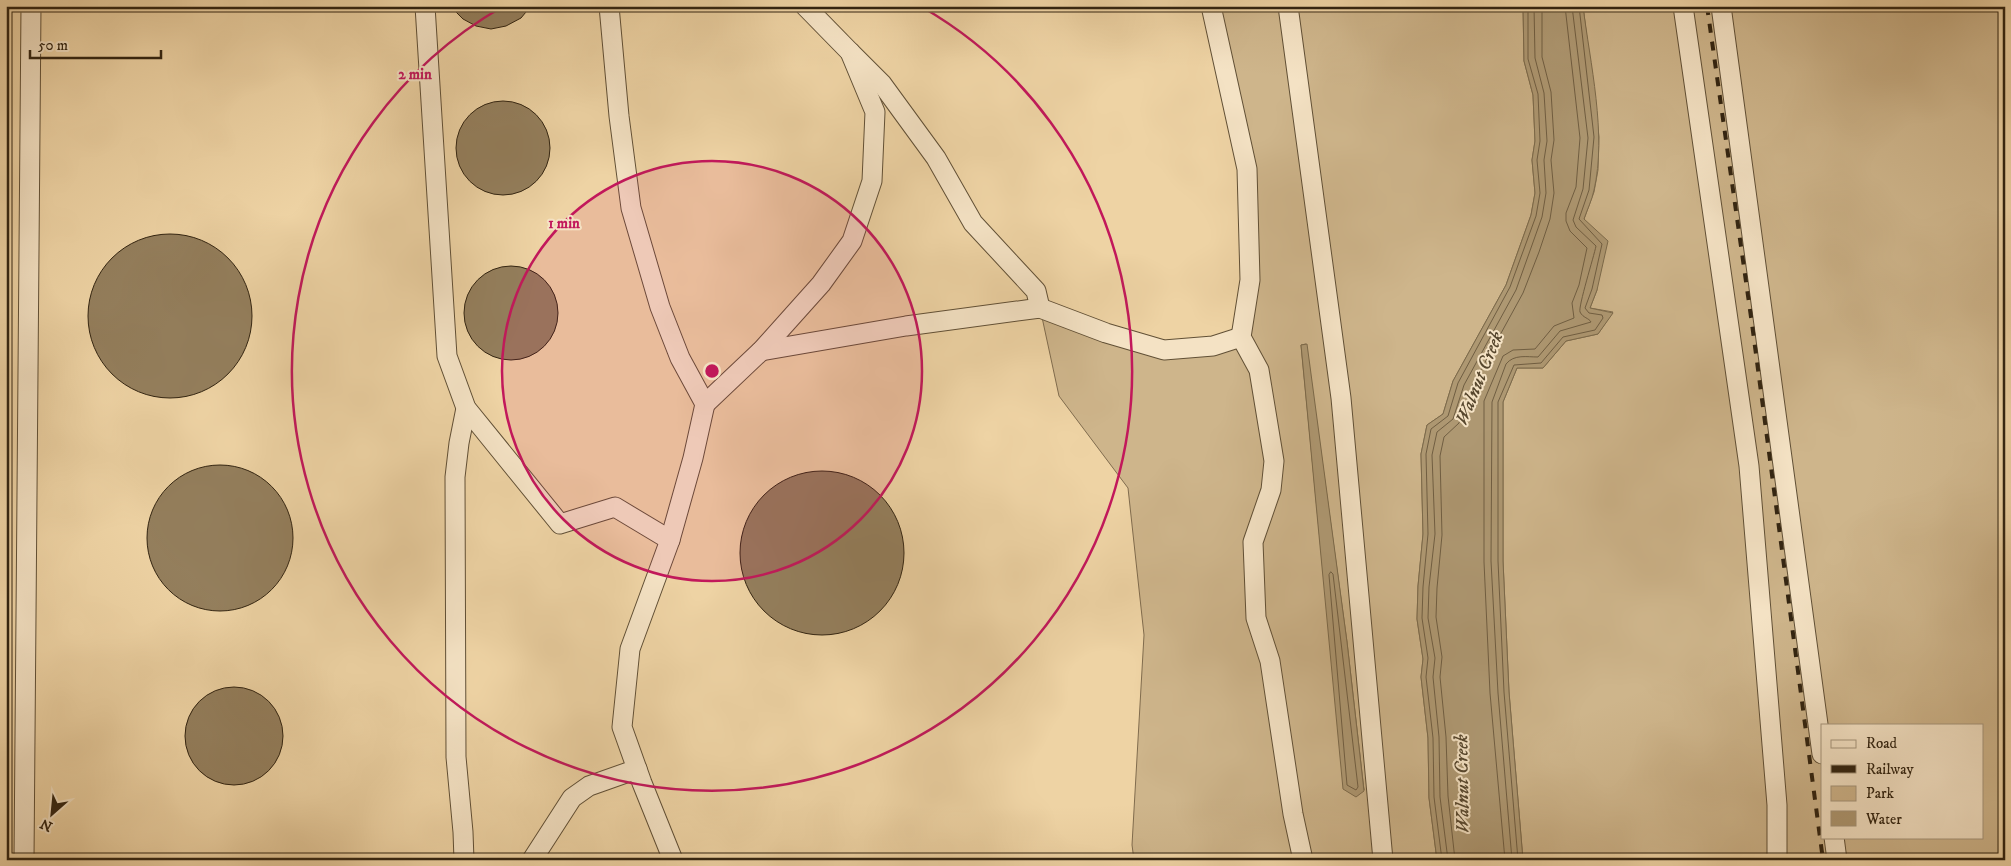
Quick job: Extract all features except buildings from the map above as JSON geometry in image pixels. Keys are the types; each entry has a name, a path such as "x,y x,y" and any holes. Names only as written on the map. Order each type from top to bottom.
{"lane":[{"path":"24,860 31,6"},
{"path":"425,6 447,356 466,408 560,524 615,507 670,540"},
{"path":"609,6 630,208 660,307 680,358 704,404"},
{"path":"805,6 882,84 936,158 973,223 1036,291 1040,308"},
{"path":"1210,6 1246,169 1250,280 1241,337 1259,370 1274,461 1271,490 1253,542 1256,618 1270,661 1293,814 1303,860"},
{"path":"1288,6 1341,398 1383,860"},
{"path":"1683,6 1749,466 1777,805 1777,860"},
{"path":"1721,6 1821,747"},
{"path":"673,860 622,727 630,649 670,540 693,458 704,404 761,351 821,284 852,241 872,181 874,112 850,52"},
{"path":"761,351 906,326 1040,308 1106,333 1164,350 1213,346 1241,337"},
{"path":"464,860 456,757 455,477 466,408"},
{"path":"532,860 572,798 589,786 637,768"},
{"path":"1834,838 1837,860"}],"green space":[{"path":"1211,6 1523,6 1524,61 1533,95 1535,141 1532,160 1535,193 1531,215 1506,285 1453,381 1443,414 1427,425 1421,454 1423,534 1417,619 1423,659 1421,677 1428,738 1429,798 1437,860 1134,860 1132,845 1144,635 1128,488 1059,396 1040,308 1164,350 1241,337 1247,169","holes":["1306,344 1347,642 1364,790 1323,571 1301,345"]},
{"path":"1583,6 2005,6 2005,860 1523,860 1509,692 1503,561 1503,402 1517,368 1543,368 1566,341 1598,334 1613,312 1590,308 1597,290 1584,219 1594,192 1598,170 1599,137"}],"water":[{"name":"Walnut Creek","path":"1523,6 1583,6 1596,98 1599,146 1594,190 1584,219 1608,241 1597,290 1590,308 1613,313 1598,334 1566,341 1543,368 1517,368 1503,402 1503,561 1509,692 1523,860 1437,860 1429,798 1428,738 1421,677 1423,659 1417,619 1423,534 1421,454 1427,425 1443,414 1453,381 1506,285 1531,215 1535,193 1532,160 1535,141 1533,95 1524,61"},
{"path":"1307,344 1347,642 1364,791 1356,797 1343,789 1301,345"}],"railway":[{"path":"1707,6 1752,324 1823,860"}]}
